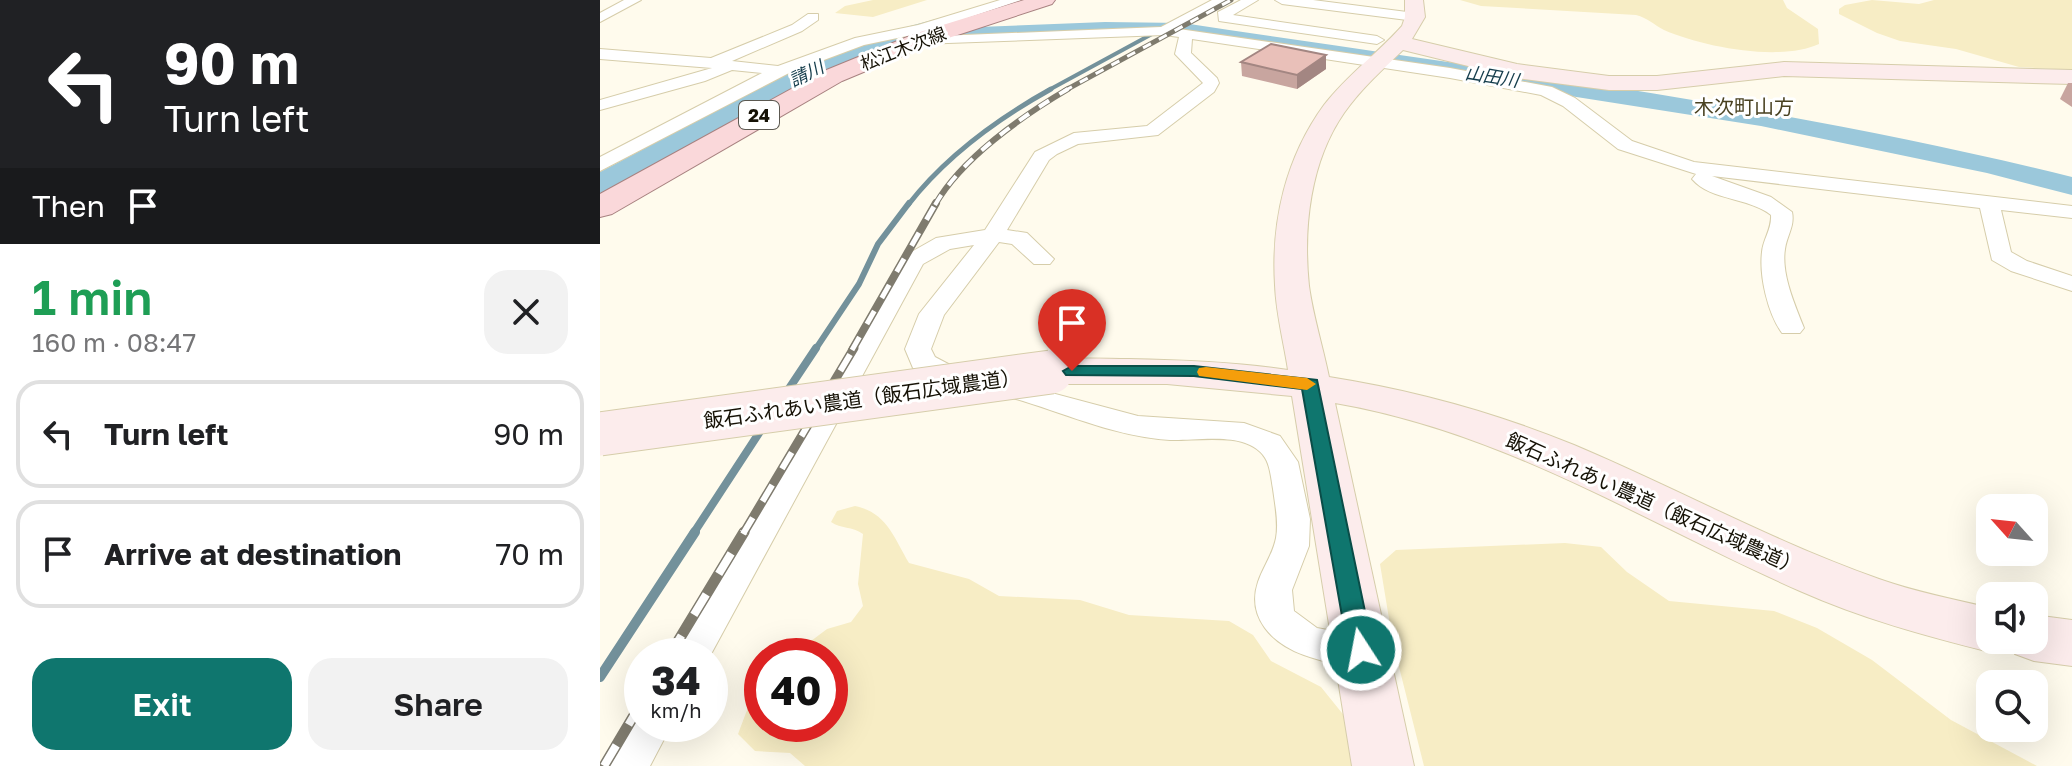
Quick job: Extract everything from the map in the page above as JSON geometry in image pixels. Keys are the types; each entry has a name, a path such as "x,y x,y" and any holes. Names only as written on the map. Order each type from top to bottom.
{"main road":[{"name":"松江木次線","path":"600,207 822,75 1045,0"}],"street":[{"path":"600,18 634,0"},
{"path":"600,165 782,71 860,41 921,29 1014,0"},
{"path":"1173,30 1222,0"},
{"path":"1251,0 1223,15 1334,33 1384,52 1546,91 1569,102 1625,145 1691,168 2072,212"},
{"path":"1282,0 1367,11 1414,8 1411,28 1384,52 1330,114 1316,136 1298,181 1293,210 1292,286 1383,766"},
{"path":"1334,33 1382,0"},
{"path":"712,64 797,28 813,17"},
{"path":"928,37 1173,30 1461,61 1613,83 1663,82 1727,72 1784,69 2072,77"},
{"path":"1173,30 1183,42 1183,54 1209,78 1211,86 1152,131 1074,139 1042,156 993,235 932,314 918,349 923,362 947,374 1016,390 1136,425 1179,431 1238,432 1269,443 1277,451 1285,468 1293,516 1290,552 1274,590 1273,603 1277,617 1285,628 1314,644 1334,649 1361,650"},
{"path":"600,54 822,75"},
{"path":"600,105 699,78 730,66"},
{"path":"1691,168 1694,174 1710,185 1769,203 1781,212 1783,222 1773,250 1779,292 1791,328"},
{"path":"1989,202 2000,255 2019,266 2072,284"},
{"path":"700,638 914,260 944,243 993,235 1019,238 1042,259"},
{"name":"飯石ふれあい農道（飯石広域農道）","path":"600,434 1051,372 1194,371 1310,384 1388,401 1511,437 1650,497 1832,582 1867,596 1976,626"},
{"path":"2048,640 2072,643"},
{"path":"627,766 641,742"}],"shaded area":[{"path":"873,0 927,0 873,17 835,13 845,6"},
{"path":"1460,0 1783,0 1787,8 1818,29 1819,44 1784,52 1742,50 1680,36 1636,15 1481,6"},
{"path":"1872,0 1919,4 1934,0 2072,0 2072,70 2019,67 1956,49 1900,41 1839,14 1839,9 1845,5"},
{"path":"855,506 866,509 882,520 909,563 969,579 999,596 1080,600 1129,615 1229,621 1253,635 1271,661 1321,687 1346,718 1352,766 805,766 790,753 755,751 746,742 848,742 848,638 815,638 827,629 851,622 863,606 858,584 863,534 831,522 837,511"},
{"path":"1565,543 1601,547 1627,572 1669,601 1774,611 1817,628 1872,660 1951,720 1976,733 1976,742 1992,742 2037,766 1424,766 1393,643 1380,564 1396,550"},
{"path":"744,718 744,740 738,734"}],"building":[{"path":"1271,44 1326,55 1297,75 1241,62"}],"waterway":[{"name":"請川","path":"600,184 816,67 885,40 1028,0"},
{"name":"山田川","path":"905,36 1105,28 1183,29 1761,118 1989,165 2072,186"},
{"path":"1047,91 1152,34"},
{"path":"908,205 939,170 974,140 1051,89"},
{"path":"815,350 859,284 878,244 909,203"},
{"path":"786,393 816,348"},
{"path":"693,534 763,427"},
{"path":"600,677 695,532"}],"railway":[{"path":"1064,91 1231,0"},
{"path":"935,205 976,155 1031,112 1068,89"},
{"path":"852,350 936,203"},
{"path":"743,534 854,348"},
{"path":"680,638 744,532"},
{"path":"604,766 624,732"}],"slow traffic":[{"path":"1206,372 1307,384"}],"district":[{"name":"木次町山方","path":"1744,106"}],"route":[{"path":"1072,371 1194,371 1310,384 1361,650"}]}
